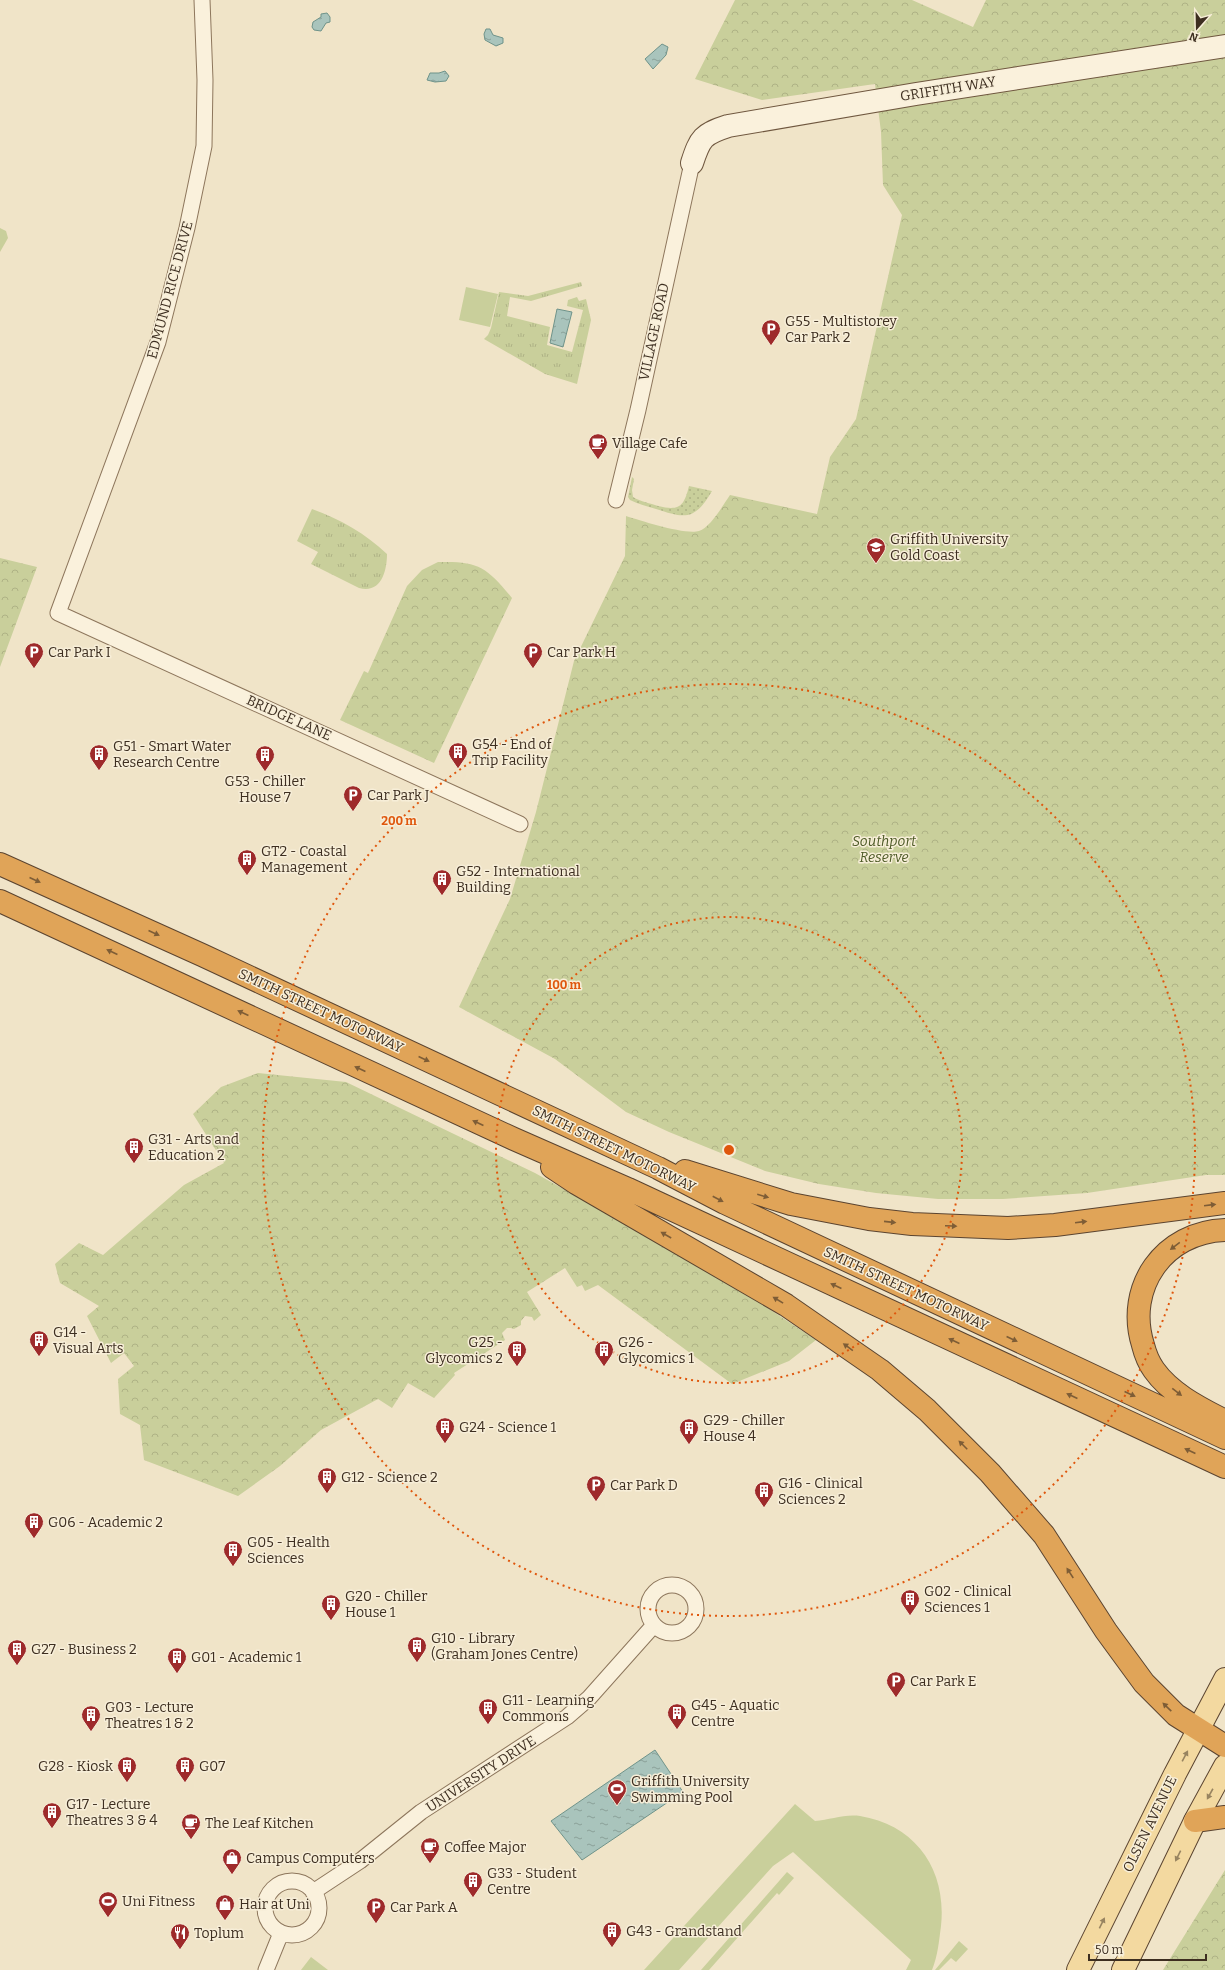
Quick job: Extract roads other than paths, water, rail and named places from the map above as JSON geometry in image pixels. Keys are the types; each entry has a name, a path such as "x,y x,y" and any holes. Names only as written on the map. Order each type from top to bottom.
{"highway":[{"name":"SMITH STREET MOTORWAY","path":"0,864 202,955 658,1168 724,1203 1225,1438"},
{"name":"SMITH STREET MOTORWAY","path":"0,901 514,1140 628,1189 1225,1467"},
{"path":"514,1140 576,1183 760,1289 811,1321 880,1370 927,1410 990,1473 1035,1524 1059,1557 1106,1631 1144,1683 1171,1711 1198,1730 1225,1746"},
{"path":"658,1168 692,1172 750,1193 790,1204 870,1220 912,1224 1008,1228 1055,1225 1225,1203"},
{"path":"1225,1230 1197,1234 1181,1241 1157,1262 1142,1290 1138,1321 1145,1354 1154,1370 1179,1394 1225,1421"},
{"path":"1195,1821 1225,1817"}],"main road":[{"name":"OLSEN AVENUE","path":"1078,1970 1225,1679"},
{"path":"1123,1970 1195,1821 1225,1766"}],"street":[{"name":"EDMUND RICE DRIVE","path":"58,613 158,342 187,228 204,146 206,80 202,0"},
{"name":"GRIFFITH WAY","path":"692,163 698,144 710,132 728,126 916,94 1225,46"},
{"name":"VILLAGE ROAD","path":"616,500 638,410 692,163"},
{"name":"BRIDGE LANE","path":"58,613 520,824"},
{"name":"UNIVERSITY DRIVE","path":"313,1892 360,1861 421,1812 567,1717 589,1698 654,1625"},
{"path":"299,1882 307,1886 313,1892 319,1908 318,1917 314,1925 307,1931 290,1935 281,1933 274,1928 266,1913 268,1896 274,1888 281,1884 299,1882"},
{"path":"266,1970 281,1933"}],"water":[{"path":"327,13 330,17 330,22 326,23 321,31 314,30 312,27 313,22 321,17 321,14"},
{"path":"486,29 490,29 493,35 503,38 503,43 496,46 485,40 484,34"},
{"path":"662,44 668,47 666,55 653,69 645,59"},
{"path":"445,71 449,76 446,81 435,82 427,80 430,73"},
{"path":"557,309 572,312 563,347 550,343"},
{"name":"Griffith University Swimming Pool","path":"655,1750 683,1792 582,1860 551,1821"}],"place":[{"name":"G55 - Multistorey Car Park 2","path":"771,346"},
{"name":"Village Cafe","path":"598,460"},
{"name":"Griffith University Gold Coast","path":"876,564"},
{"name":"Car Park I","path":"34,669"},
{"name":"Car Park H","path":"533,669"},
{"name":"G54 - End of Trip Facility","path":"458,769"},
{"name":"G51 - Smart Water Research Centre","path":"99,771"},
{"name":"G53 - Chiller House 7","path":"265,772"},
{"name":"Car Park J","path":"353,812"},
{"name":"GT2 - Coastal Management","path":"247,876"},
{"name":"G52 - International Building","path":"442,896"},
{"name":"G31 - Arts and Education 2","path":"134,1164"},
{"name":"G14 - Visual Arts","path":"39,1357"},
{"name":"G25 - Glycomics 2","path":"517,1367"},
{"name":"G26 - Glycomics 1","path":"604,1367"},
{"name":"G24 - Science 1","path":"445,1444"},
{"name":"G29 - Chiller House 4","path":"689,1445"},
{"name":"G12 - Science 2","path":"327,1494"},
{"name":"Car Park D","path":"596,1502"},
{"name":"G16 - Clinical Sciences 2","path":"764,1508"},
{"name":"G06 - Academic 2","path":"34,1539"},
{"name":"G05 - Health Sciences","path":"233,1567"},
{"name":"G02 - Clinical Sciences 1","path":"910,1616"},
{"name":"G20 - Chiller House 1","path":"331,1621"},
{"name":"G10 - Library (Graham Jones Centre)","path":"417,1663"},
{"name":"G27 - Business 2","path":"17,1666"},
{"name":"G01 - Academic 1","path":"177,1674"},
{"name":"Car Park E","path":"896,1698"},
{"name":"G11 - Learning Commons","path":"488,1725"},
{"name":"G45 - Aquatic Centre","path":"677,1730"},
{"name":"G03 - Lecture Theatres 1 & 2","path":"91,1732"},
{"name":"G28 - Kiosk","path":"127,1783"},
{"name":"G07","path":"185,1783"},
{"name":"Griffith University Swimming Pool","path":"617,1806"},
{"name":"G17 - Lecture Theatres 3 & 4","path":"52,1829"},
{"name":"The Leaf Kitchen","path":"191,1840"},
{"name":"Coffee Major","path":"430,1864"},
{"name":"Campus Computers","path":"232,1875"},
{"name":"G33 - Student Centre","path":"473,1898"},
{"name":"Uni Fitness","path":"108,1918"},
{"name":"Hair at Uni","path":"225,1921"},
{"name":"Car Park A","path":"376,1924"},
{"name":"G43 - Grandstand","path":"612,1948"},
{"name":"Toplum","path":"180,1950"}],"park label":[{"name":"Southport Reserve","path":"884,850"}]}
